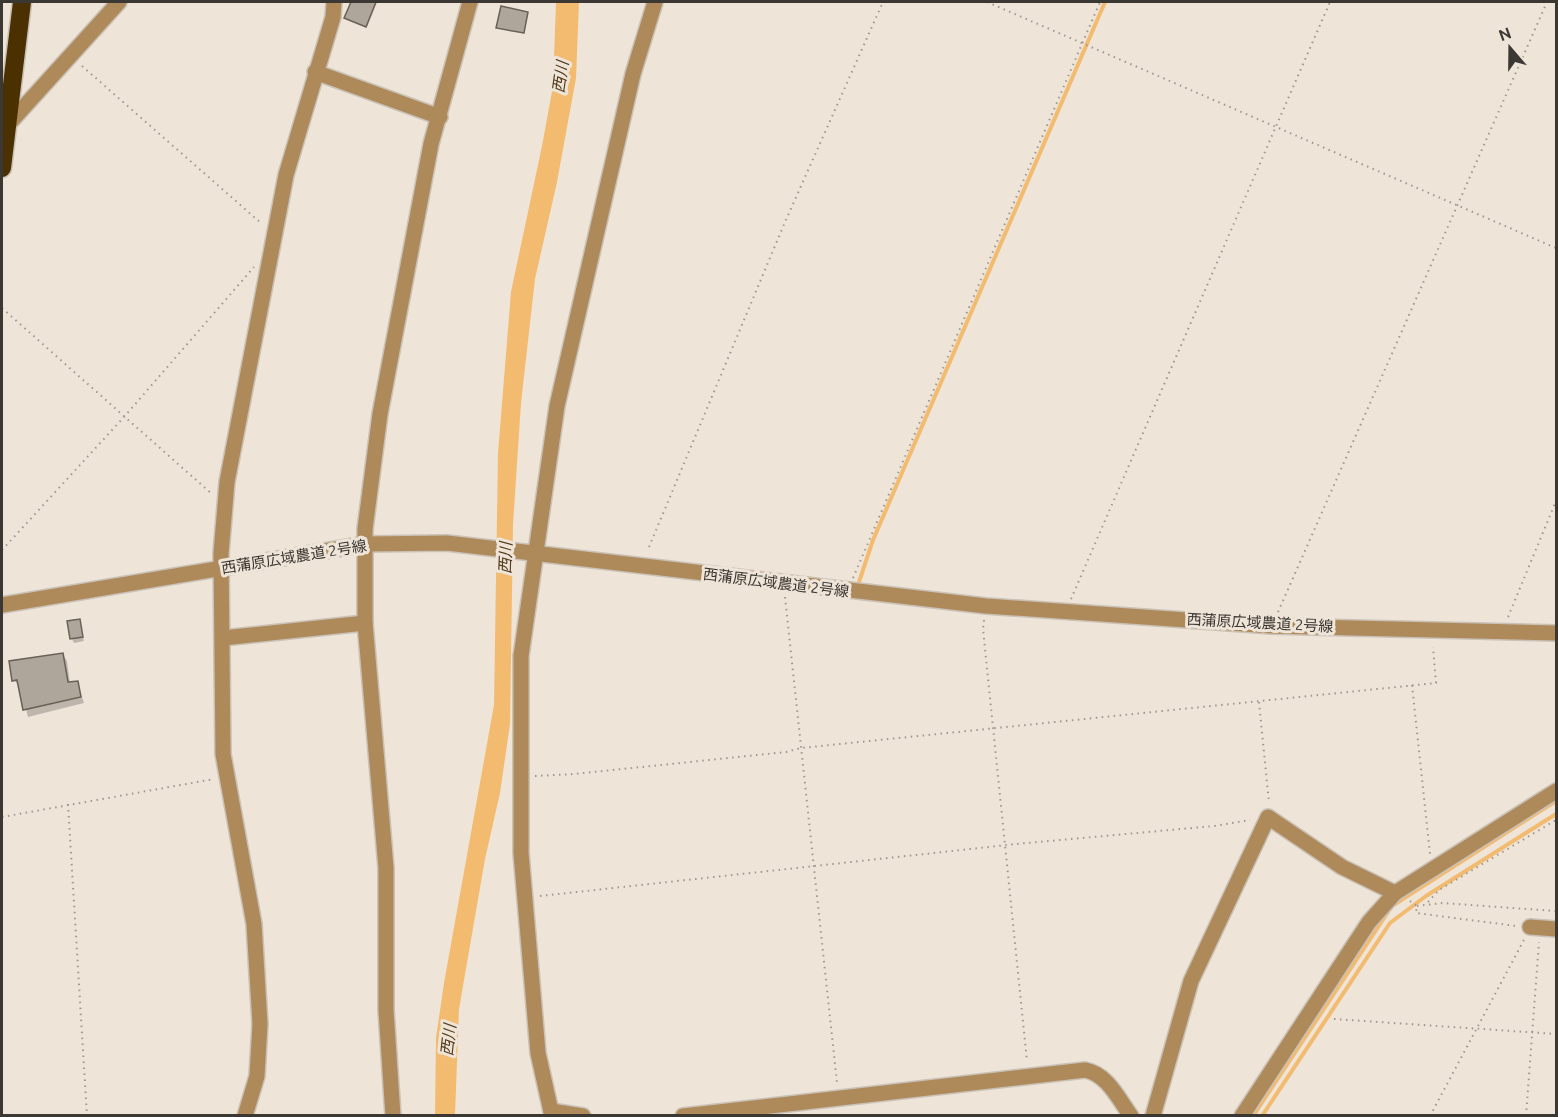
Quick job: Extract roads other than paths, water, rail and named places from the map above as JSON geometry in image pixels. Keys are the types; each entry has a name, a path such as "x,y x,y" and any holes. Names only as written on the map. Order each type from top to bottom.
{"highway":[{"path":"2,168 5,128 22,2"}],"street":[{"path":"5,128 119,2"},
{"path":"245,1116 257,1076 260,1024 254,924 223,754 224,638 221,553 226,502 286,174 333,17 334,2"},
{"path":"393,1116 386,1010 386,868 365,623 366,544 383,393 428,156 470,2"},
{"path":"583,1116 552,1114 538,1053 525,897 520,776 521,656 530,553 557,406 633,74 655,2"},
{"path":"315,72 440,117"},
{"name":"西蒲原広域農道 2号線","path":"2,605 366,544 461,544 785,582 847,592 986,606 1272,626 1557,633"},
{"path":"224,638 365,623"},
{"path":"1242,1116 1369,921 1395,893 1557,791"},
{"path":"1153,1116 1191,981 1268,816 1341,867 1395,893"},
{"path":"1535,928 1557,929"},
{"path":"683,1116 1085,1070 1095,1072 1105,1079 1131,1116"}],"water":[{"name":"西川","path":"556,2 579,2 576,78 557,182 535,279 521,403 513,525 510,724 500,793 485,859 459,1009 455,1115 435,1116 436,1038 494,705 498,453 511,292 553,86"}],"waterway":[{"path":"859,582 873,540 1105,2"},
{"path":"1253,1116 1392,906 1556,801"},
{"path":"1262,1116 1390,923 1426,896 1556,814"}]}
